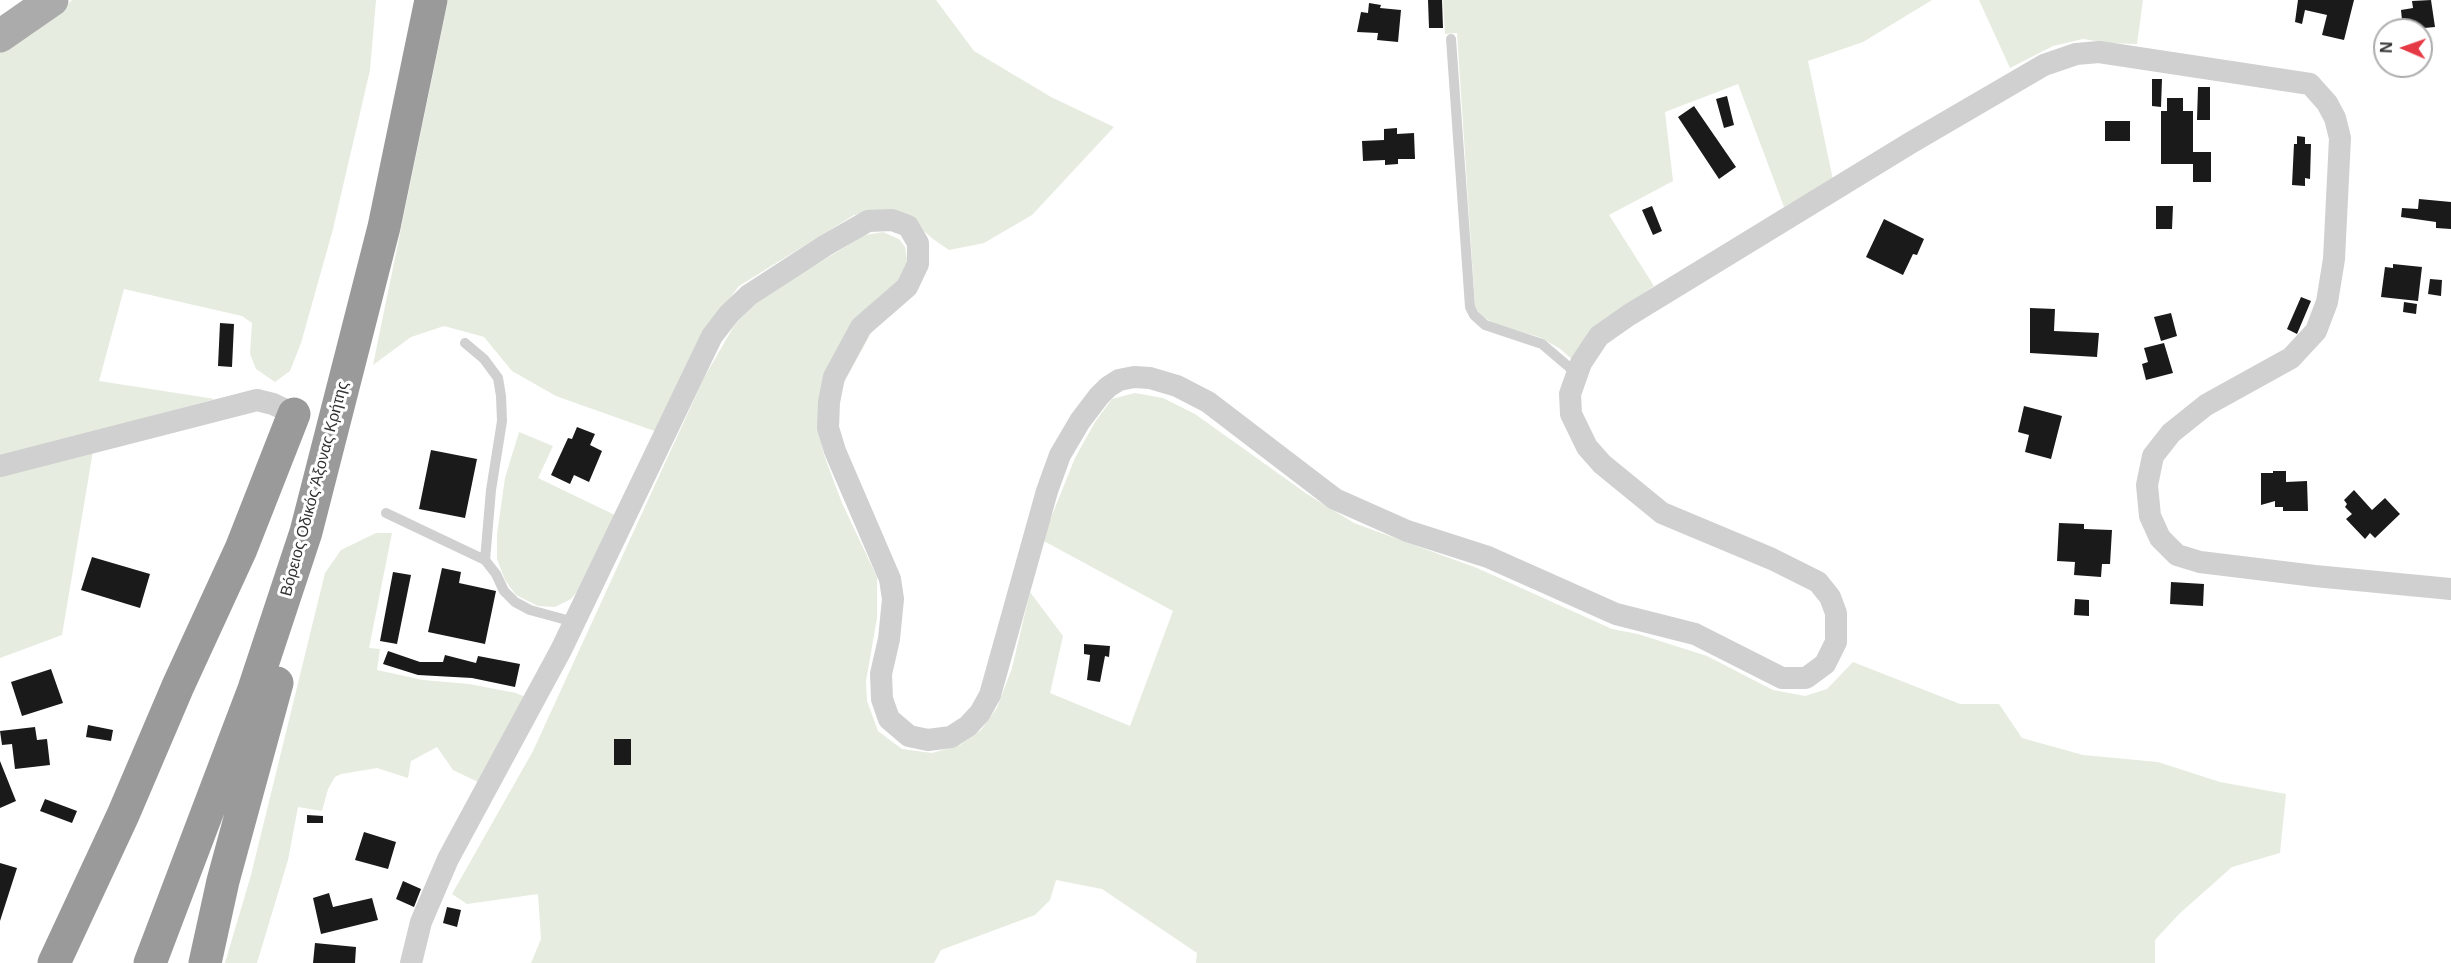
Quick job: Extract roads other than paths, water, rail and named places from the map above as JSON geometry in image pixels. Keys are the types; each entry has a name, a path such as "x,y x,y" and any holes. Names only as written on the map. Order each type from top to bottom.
{"highway":[{"name":"Βόρειος Οδικός Άξονας Κρήτης","path":"150,963 254,688 306,532 384,226 432,0"},
{"path":"56,956 123,815 178,686 241,549 294,414"},
{"path":"205,963 254,766 303,586 306,532"}],"main road":[{"path":"0,36 52,0"}],"street":[{"path":"411,963 421,922 448,859 574,622 712,336 729,314 749,295 826,244 868,221 892,220 908,226 918,243 918,264 907,287 861,327 834,377 829,402 828,428 835,451 890,579 893,599 889,639 881,674 882,699 890,719 909,736 928,740 951,737 968,726 980,713 990,695 1047,491 1060,454 1080,421 1099,396 1114,384 1134,376 1177,386 1208,402 1335,499 1407,531 1488,557 1617,614 1695,634 1782,678 1806,678 1816,672 1832,654 1836,642 1838,628 1836,613 1830,597 1818,582 1772,559 1662,513 1602,464 1587,447 1571,414 1570,394 1576,373 1599,336 1629,315 1912,142 2044,65 2076,54 2099,51 2310,84 2323,97 2336,118 2340,138 2334,259 2327,302 2316,331 2291,358 2206,405 2171,433 2153,456 2147,485 2150,516 2160,538 2176,555 2200,562 2451,589"},
{"path":"0,466 257,400 273,404 294,414"}],"lane":[{"path":"1451,39 1470,307 1474,315 1485,325 1542,344 1576,373"},
{"path":"465,343 484,359 498,378 501,396 502,421 491,490 485,560"},
{"path":"386,513 485,560 496,574 504,591 515,602 530,610 556,615 574,622"}]}
